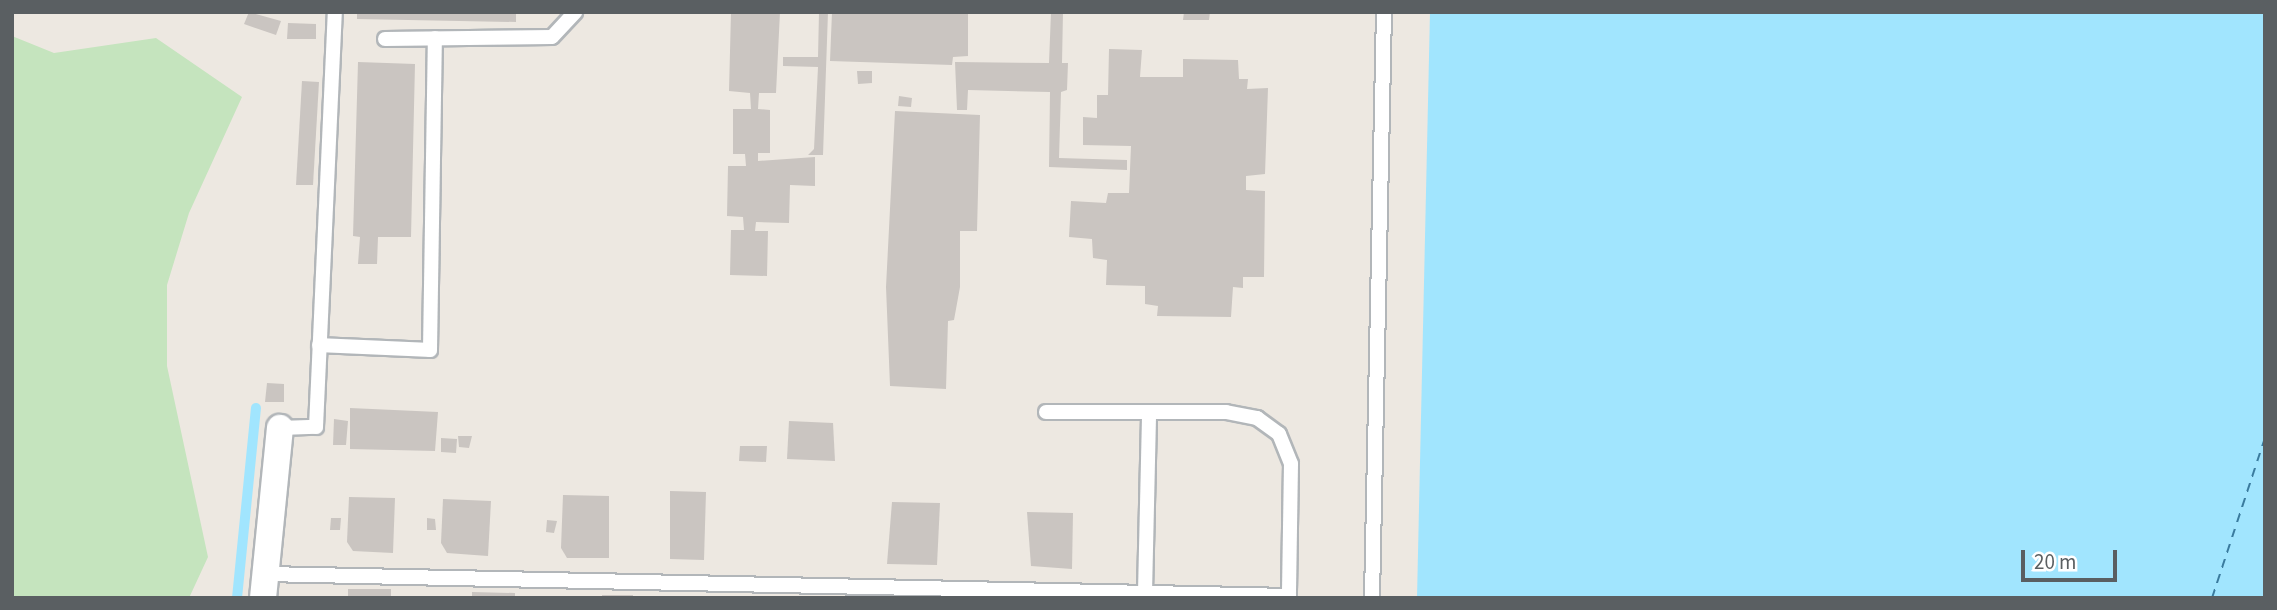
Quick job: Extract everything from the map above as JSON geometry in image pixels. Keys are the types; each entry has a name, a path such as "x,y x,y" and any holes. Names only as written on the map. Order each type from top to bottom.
{"street":[{"path":"264,586 280,428"}],"lane":[{"path":"280,428 316,427 335,12"},
{"path":"385,39 552,37 575,12"},
{"path":"1372,598 1384,12"},
{"path":"320,345 430,350 435,38"},
{"path":"264,586 1145,593 1289,597 1291,464 1279,434 1257,418 1226,412 1046,412"},
{"path":"1145,593 1149,412"}],"green space":[{"path":"12,36 54,53 156,38 242,97 189,213 167,285 167,366 208,557 189,598 12,598"}],"water":[{"path":"1430,12 2265,12 2265,598 1417,598"}],"building":[{"path":"249,12 281,21 276,35 244,24"},
{"path":"357,12 516,12 516,22 357,19"},
{"path":"731,12 780,12 776,93 759,93 758,109 770,110 770,153 758,153 758,161 815,157 815,186 790,185 789,223 756,222 755,231 768,231 767,276 730,275 731,230 744,230 743,217 727,216 728,166 746,166 745,154 733,154 733,109 751,109 750,93 729,91"},
{"path":"819,12 828,12 823,155 808,155 814,149 818,67 783,66 783,57 818,57"},
{"path":"832,12 968,12 968,56 953,57 952,65 830,61"},
{"path":"1051,12 1063,12 1062,63 1068,63 1067,90 1061,92 1059,158 1127,160 1127,170 1049,167 1050,92 968,90 967,110 957,110 955,62 1049,63"},
{"path":"1184,12 1210,12 1209,20 1183,20"},
{"path":"288,23 316,24 316,39 287,39"},
{"path":"1109,49 1142,50 1140,77 1183,77 1183,59 1238,60 1239,79 1248,79 1247,89 1268,88 1265,174 1246,176 1246,190 1265,191 1264,277 1243,277 1243,288 1233,287 1231,317 1157,316 1158,306 1145,304 1145,286 1106,285 1107,260 1093,258 1092,239 1069,237 1071,201 1106,203 1108,193 1129,193 1131,146 1083,145 1083,117 1097,118 1097,95 1108,95"},
{"path":"358,62 415,64 411,237 378,237 377,264 358,264 360,237 353,236"},
{"path":"857,71 872,71 872,83 858,84"},
{"path":"302,81 319,82 313,185 296,185"},
{"path":"899,96 912,98 911,107 898,106"},
{"path":"895,111 980,115 977,231 960,231 960,287 954,320 948,321 946,389 890,386 886,287"},
{"path":"267,383 284,384 284,402 265,402"},
{"path":"350,408 438,412 435,451 350,449"},
{"path":"334,419 348,421 346,445 333,445"},
{"path":"789,421 833,423 835,461 787,459"},
{"path":"458,436 472,436 469,448 459,447"},
{"path":"441,438 457,439 456,453 441,452"},
{"path":"740,446 767,446 766,462 739,461"},
{"path":"670,491 706,492 704,560 670,559"},
{"path":"563,495 609,496 609,558 567,558 561,548"},
{"path":"349,497 395,498 393,553 353,551 347,542"},
{"path":"443,499 491,501 488,556 447,553 441,543"},
{"path":"892,502 940,503 937,565 887,564"},
{"path":"1027,512 1073,513 1072,569 1031,566"},
{"path":"331,518 341,518 340,530 330,530"},
{"path":"427,518 435,519 436,530 427,530"},
{"path":"547,520 557,521 554,533 546,532"},
{"path":"348,589 391,589 391,598 348,598"},
{"path":"472,592 515,593 515,598 472,598"},
{"path":"602,595 633,595 633,598 602,598"}],"waterway":[{"path":"237,598 256,408"}],"ferry route":[{"path":"2212,598 2265,438"}]}
